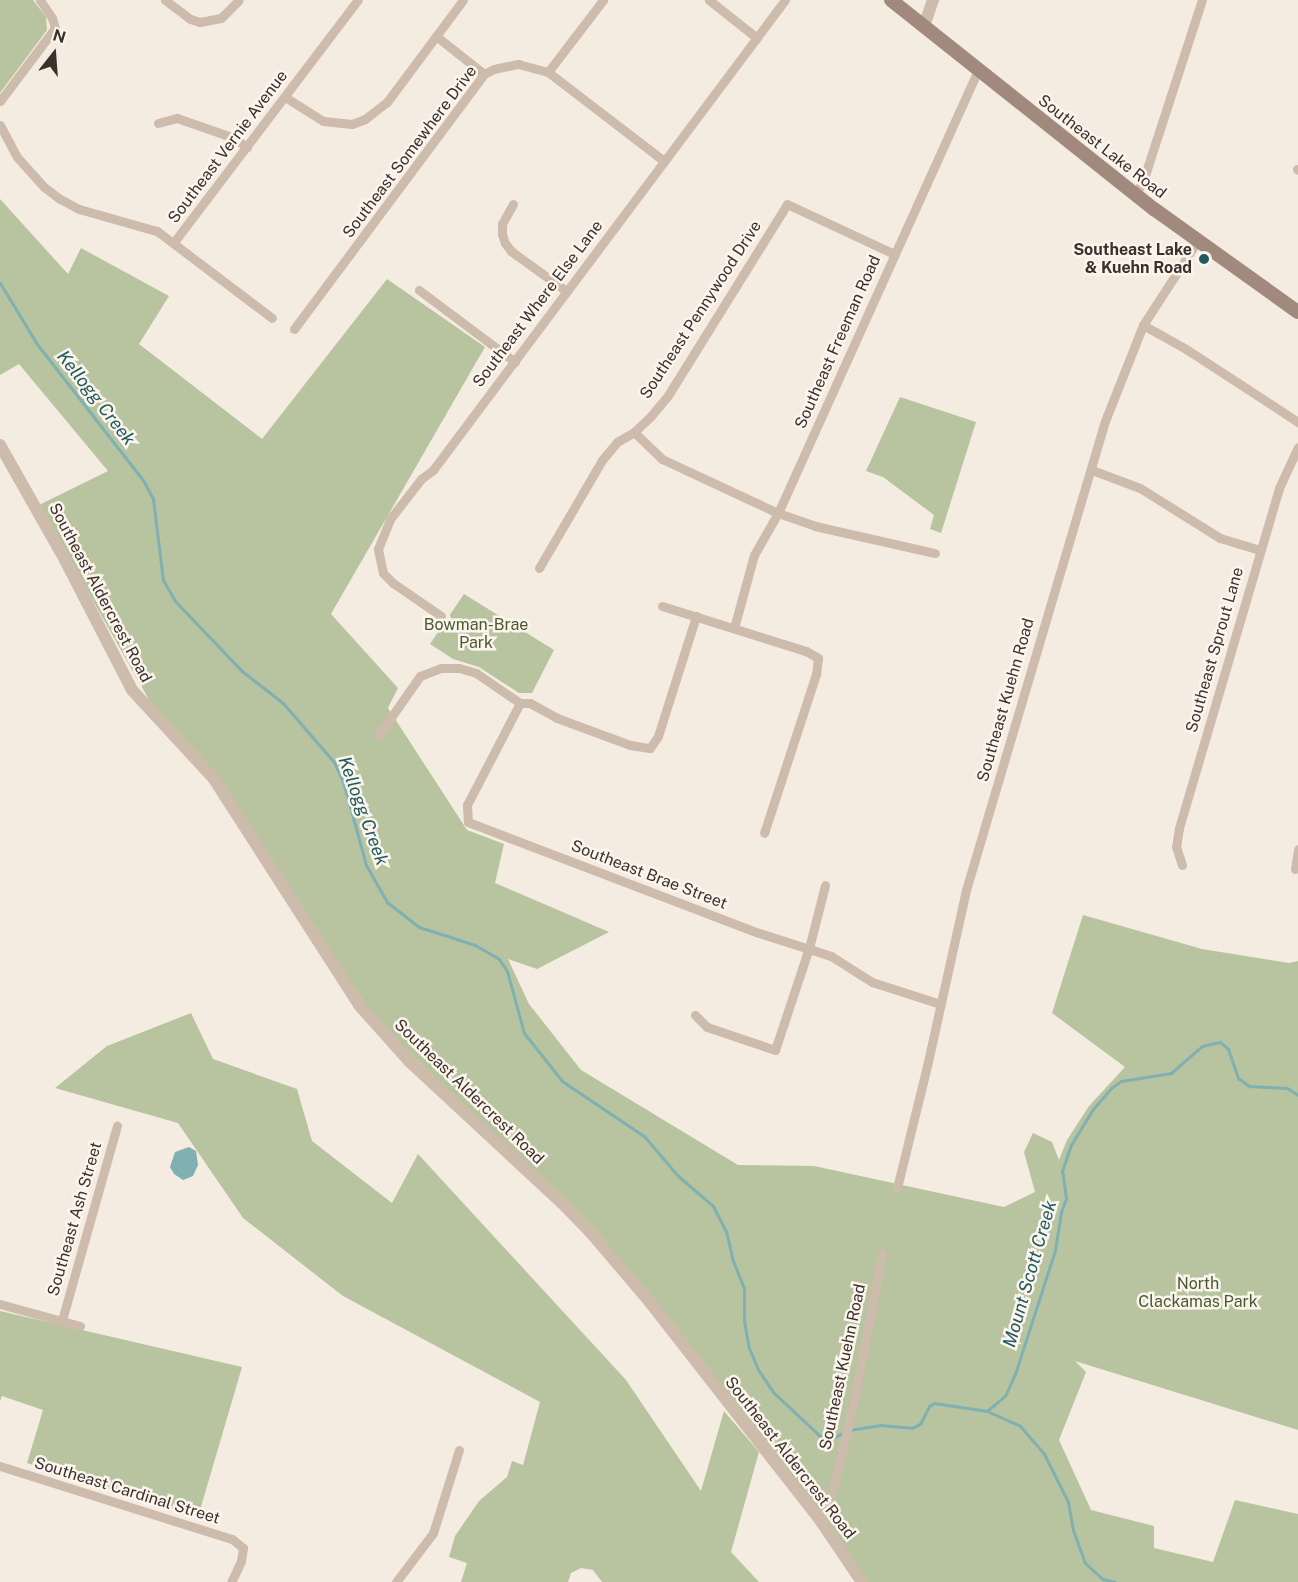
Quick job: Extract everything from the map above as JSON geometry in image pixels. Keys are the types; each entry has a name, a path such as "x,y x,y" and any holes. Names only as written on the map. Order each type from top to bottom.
{"main road":[{"name":"Southeast Lake Road","path":"891,0 1136,195 1298,312"}],"street":[{"path":"0,101 55,28 52,18 40,0"},
{"path":"165,0 190,19 200,22 221,18 238,0"},
{"name":"Southeast Vernie Avenue","path":"272,318 174,242 358,0"},
{"path":"285,97 323,121 352,124 365,119 387,102 463,0"},
{"path":"548,72 603,0"},
{"path":"708,0 757,38"},
{"name":"Southeast Where Else Lane","path":"441,616 393,583 383,573 378,549 390,519 421,479 433,470 785,0"},
{"path":"924,26 933,0"},
{"path":"1136,195 1145,175 1202,0"},
{"path":"436,36 484,74"},
{"name":"Southeast Somewhere Drive","path":"294,329 484,74 503,65 518,64 548,72 664,160"},
{"name":"Southeast Freeman Road","path":"734,628 748,570 778,513 978,70"},
{"path":"158,123 177,118 234,138 247,147"},
{"path":"0,125 17,157 44,187 60,199 79,208 142,225 174,242"},
{"path":"513,204 502,224 505,243 511,251 566,291"},
{"name":"Southeast Pennywood Drive","path":"634,432 667,397 787,204 894,254"},
{"name":"Southeast Kuehn Road","path":"897,1188 966,890 1105,421 1143,325 1197,240"},
{"path":"419,290 514,362"},
{"path":"1143,325 1186,349 1298,422"},
{"path":"539,568 602,460 617,442 634,432 662,459 778,513 815,526 934,553"},
{"name":"Southeast Aldercrest Road","path":"0,445 65,560 132,690 214,779 359,1005 409,1061 592,1234 649,1301 820,1520 862,1582"},
{"name":"Southeast Sprout Lane","path":"1182,865 1176,847 1179,828 1279,488 1298,447"},
{"path":"1092,470 1140,488 1220,538 1260,550"},
{"path":"662,606 806,651 818,658 816,674 764,833"},
{"path":"378,736 413,683 428,671 459,668 476,673 520,703 530,703 557,718 630,745 650,748 658,736 696,616"},
{"name":"Southeast Brae Street","path":"520,703 467,805 468,822 759,933 838,959 872,982 940,1004"},
{"path":"1295,870 1298,849"},
{"path":"695,1015 707,1027 775,1050 808,948 825,885"},
{"name":"Southeast Ash Street","path":"62,1320 117,1126"},
{"name":"Southeast Kuehn Road","path":"820,1520 830,1498 853,1405 882,1254"},
{"path":"0,1304 80,1326"},
{"path":"396,1582 433,1533 459,1450"},
{"name":"Southeast Cardinal Street","path":"0,1466 232,1539 243,1548 241,1561 231,1582"}],"green space":[{"path":"0,0 33,0 46,17 47,30 0,93"},
{"name":"North Clackamas Park","path":"0,199 68,274 81,248 169,296 139,344 262,439 387,279 485,347 331,614 398,688 388,708 467,830 504,844 495,883 609,932 537,969 508,959 529,1004 581,1070 738,1165 814,1166 1004,1207 1035,1192 1024,1152 1033,1133 1052,1142 1059,1160 1067,1140 1089,1106 1125,1067 1052,1013 1083,915 1202,949 1289,963 1298,961 1298,1430 1075,1361 1086,1372 1059,1440 1091,1510 1154,1526 1154,1548 1213,1562 1235,1500 1298,1514 1298,1582 868,1582 588,1223 378,1023 204,760 153,707 39,505 108,471 19,364 0,375"},
{"path":"900,397 976,422 941,533 930,529 934,515 883,477 866,471"},
{"name":"Bowman-Brae Park","path":"464,594 554,650 532,693 519,693 479,667 453,659 430,644"},
{"path":"191,1013 213,1059 297,1089 312,1141 392,1203 418,1154 626,1380 701,1491 724,1411 759,1452 731,1552 759,1582 602,1582 593,1570 581,1568 571,1573 568,1582 461,1582 467,1563 449,1557 455,1536 479,1501 507,1477 512,1461 523,1465 540,1402 343,1296 243,1218 178,1123 55,1088 107,1046"},
{"path":"0,1311 242,1367 198,1517 27,1463 43,1410 2,1396 0,1401"}],"water":[{"path":"189,1147 196,1151 198,1165 193,1176 183,1180 174,1174 170,1167 175,1152"}],"waterway":[{"name":"Kellogg Creek","path":"0,283 37,344 143,480 153,499 163,580 175,601 242,671 283,703 334,762 343,781 366,865 387,902 419,927 475,945 499,959 507,971 524,1033 562,1081 644,1136 678,1176 713,1206 726,1231 733,1261 744,1288 744,1321 749,1348 759,1371 774,1393 819,1435 830,1439 843,1433"},
{"name":"Mount Scott Creek","path":"987,1411 1005,1396 1016,1371 1055,1250 1061,1212 1066,1198 1062,1171 1071,1145 1093,1109 1111,1088 1121,1081 1171,1073 1202,1046 1220,1042 1228,1049 1238,1078 1249,1086 1287,1088 1298,1095"},
{"name":"Kellogg Creek","path":"849,1430 880,1425 912,1428 920,1424 929,1406 934,1403 987,1411 1020,1426 1044,1454 1068,1502 1073,1530 1085,1563 1103,1579 1115,1582"}],"place":[{"name":"Southeast Lake & Kuehn Road","path":"1204,259"}]}
